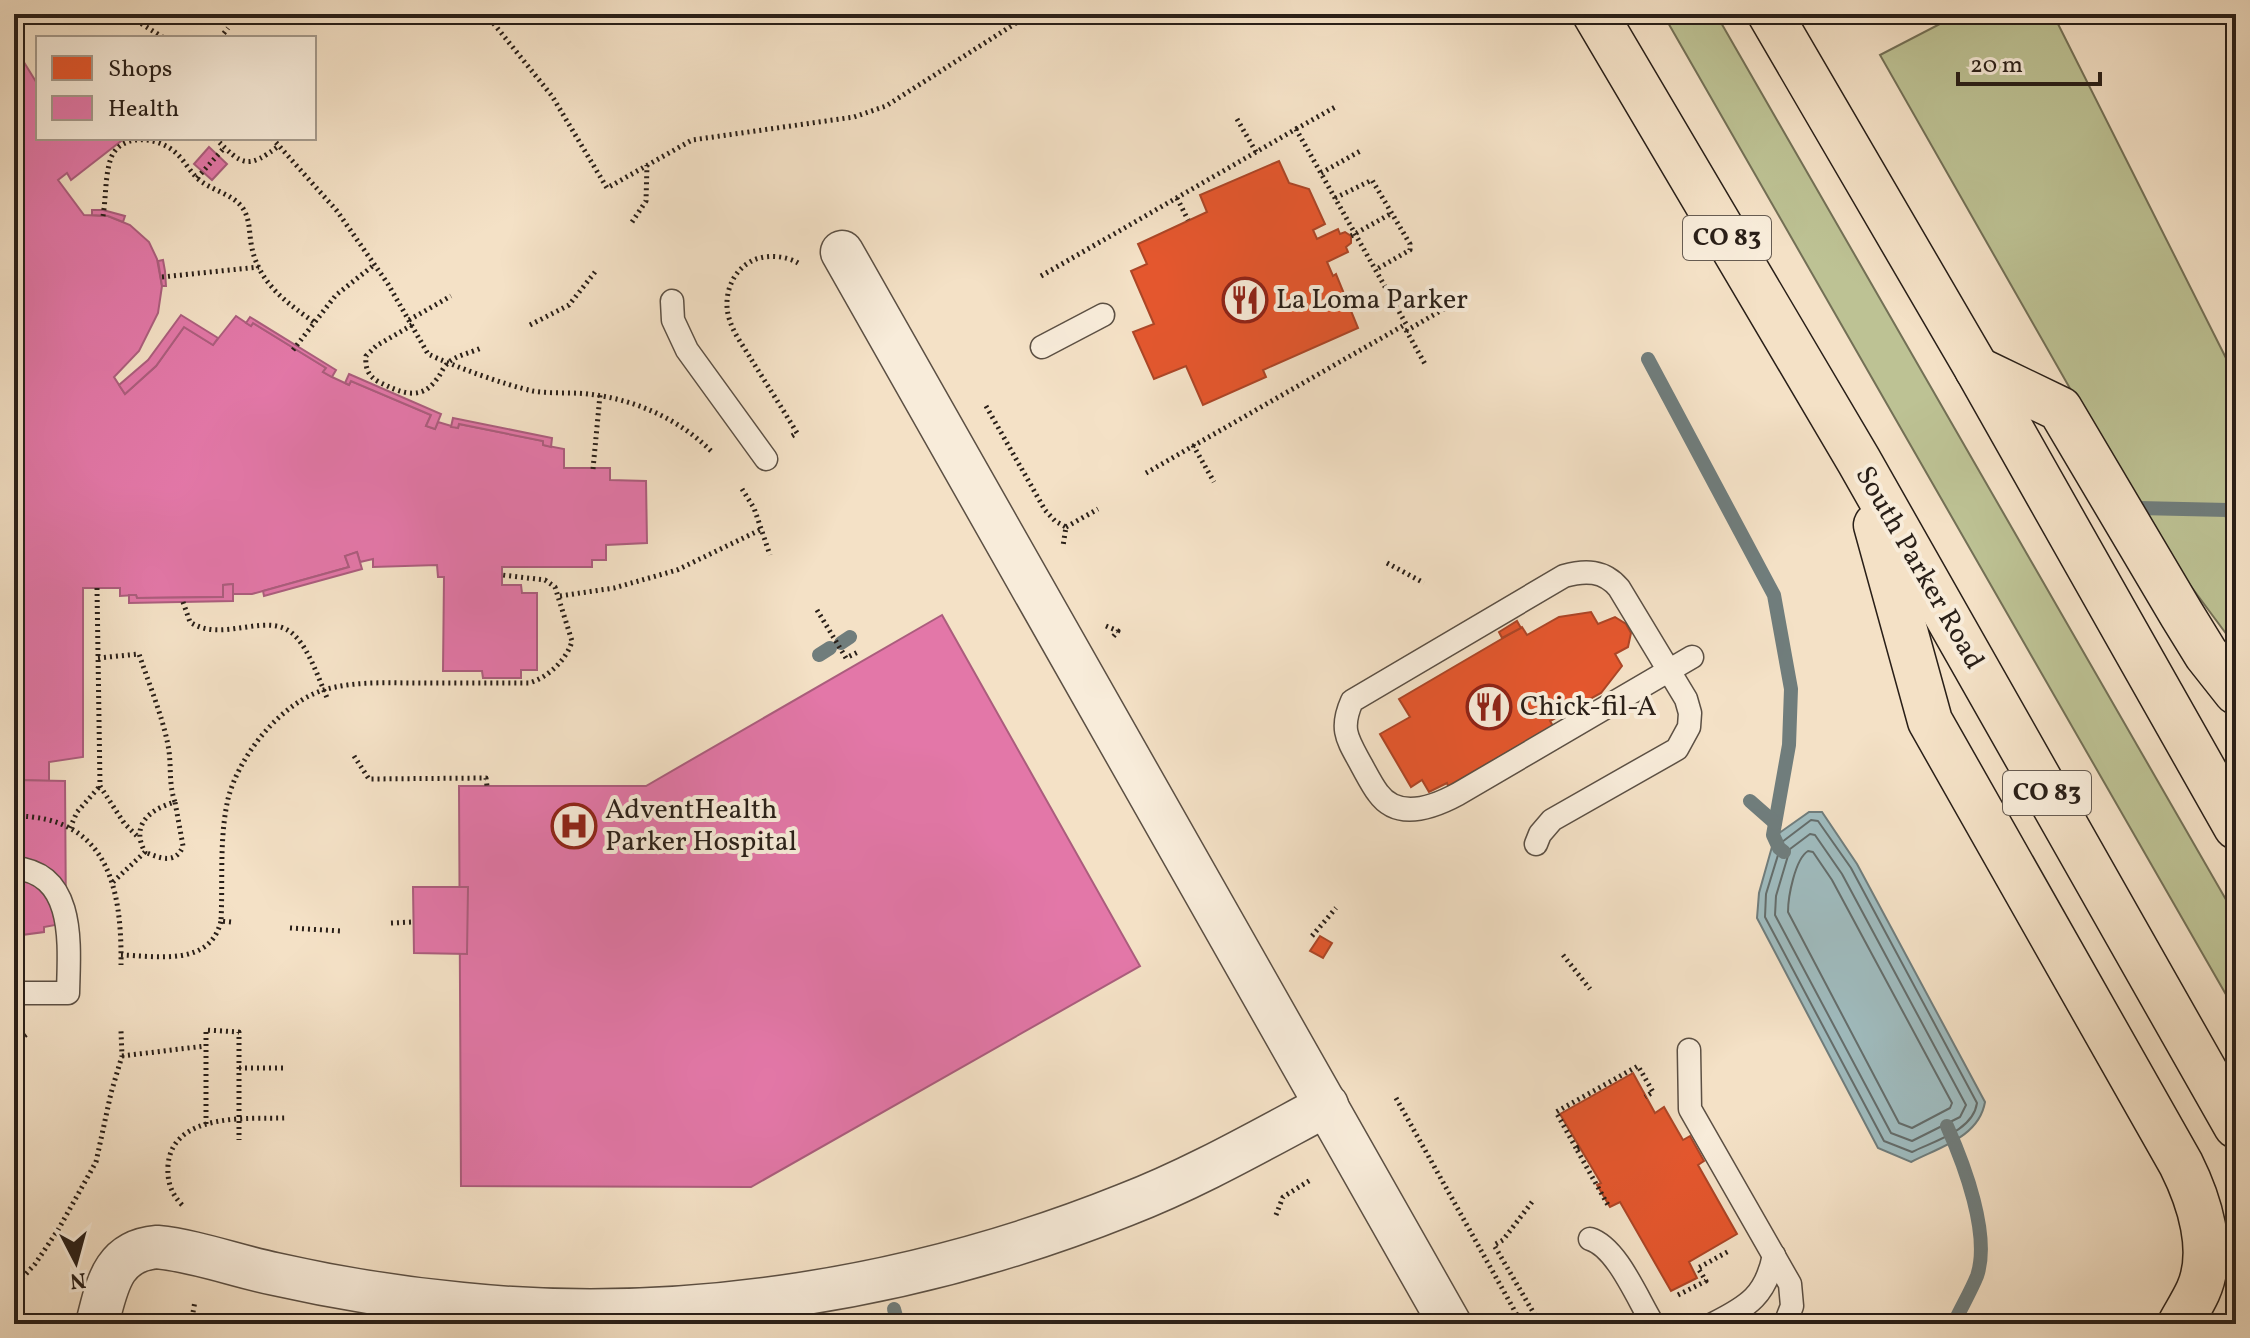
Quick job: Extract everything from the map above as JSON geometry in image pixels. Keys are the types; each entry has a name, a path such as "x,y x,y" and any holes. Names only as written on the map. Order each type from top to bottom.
{"highway":[{"name":"South Parker Road","path":"1595,14 1859,461 2236,1126"},
{"path":"1770,14 1977,369 2236,827"},
{"path":"1977,369 2060,409 2206,654 2236,692"},
{"path":"1859,461 1930,721 2181,1164 2199,1203 2204,1273 2199,1290 2180,1324"}],"street":[{"path":"842,252 1450,1324"},
{"path":"97,1324 107,1286 121,1262 144,1248 157,1247 341,1288 528,1309 664,1308 853,1285 958,1261 1086,1221 1181,1180 1327,1105"}],"lane":[{"path":"672,301 673,320 687,350 766,459"},
{"path":"1042,347 1103,315"},
{"path":"1536,844 1552,820 1671,753 1682,743 1690,721 1689,706 1669,670 1614,582 1594,572 1555,580 1358,696 1348,710 1345,731 1382,798 1405,809 1426,808 1458,794 1669,670 1692,657"},
{"path":"14,868 29,870 45,879 54,889 68,928 68,993 14,993"},
{"path":"1689,1050 1690,1109 1774,1255 1793,1295 1785,1324"},
{"path":"1590,1239 1612,1255 1653,1324"},
{"path":"1713,1324 1756,1299 1769,1278 1774,1255"}],"path":[{"path":"126,14 161,36"},
{"path":"486,14 552,96 607,188 692,140 854,117 886,106 1030,14"},
{"path":"222,36 228,28"},
{"path":"1041,276 1337,106"},
{"path":"1237,119 1256,152"},
{"path":"1296,129 1353,235 1406,324 1405,328 1425,364"},
{"path":"217,140 236,158 248,162 260,160 280,145"},
{"path":"274,140 337,211 411,322 428,354 533,391 600,395 643,407 680,425 721,461"},
{"path":"103,216 109,162 113,153 126,141 147,141 167,147 197,178 242,208 259,267 270,287 314,322"},
{"path":"197,178 225,147"},
{"path":"1321,173 1362,150"},
{"path":"632,222 646,201 647,164"},
{"path":"1335,198 1372,180 1392,213 1411,248 1375,270"},
{"path":"1177,198 1188,220"},
{"path":"1353,235 1392,213"},
{"path":"788,439 797,433 730,324 728,299 736,274 756,259 783,257 794,260 805,269"},
{"path":"293,350 336,295 374,265"},
{"path":"162,277 259,267"},
{"path":"530,325 569,305 595,272"},
{"path":"451,296 376,346 366,356 366,367 371,377 409,394 420,392 436,381 448,362 481,348"},
{"path":"1146,473 1449,306"},
{"path":"388,397 391,388"},
{"path":"593,469 600,395"},
{"path":"1193,445 1214,482"},
{"path":"738,483 754,508 770,555"},
{"path":"1066,527 1098,509"},
{"path":"560,596 614,588 677,570 762,529"},
{"path":"1387,563 1424,583"},
{"path":"121,955 176,956 193,953 215,939 221,921 225,816 235,776 251,749 275,722 301,701 323,690 369,683 529,683 538,680 564,657 572,641 560,596 552,583 502,575"},
{"path":"97,588 98,658 100,786 124,823 138,837 145,852 169,859 176,857 183,846 171,789 167,739 139,654 98,658"},
{"path":"183,602 190,622 207,630 217,632 270,625 293,633 328,700"},
{"path":"817,610 846,658 858,652"},
{"path":"354,756 369,779 486,778 487,786"},
{"path":"70,828 77,812 100,786"},
{"path":"138,837 141,824 148,814 175,802"},
{"path":"14,816 44,819 70,828 95,851 113,882 117,897 121,965"},
{"path":"113,882 145,852"},
{"path":"1312,936 1336,908"},
{"path":"221,921 231,922"},
{"path":"391,923 413,922"},
{"path":"290,928 341,931"},
{"path":"1563,955 1590,989"},
{"path":"206,1124 206,1030 239,1032 239,1140"},
{"path":"14,1287 35,1264 89,1177 122,1056 121,1031"},
{"path":"14,1040 28,1033"},
{"path":"122,1056 205,1046"},
{"path":"1609,1207 1556,1112 1638,1066 1653,1092 1645,1097"},
{"path":"239,1068 284,1068"},
{"path":"1396,1098 1522,1324"},
{"path":"187,1208 176,1198 167,1182 169,1157 183,1135 206,1124 239,1119 285,1118"},
{"path":"1276,1215 1283,1197 1312,1179"},
{"path":"1532,1202 1503,1240 1494,1245 1540,1324"},
{"path":"1673,1298 1706,1281 1698,1268 1735,1247"},
{"path":"191,1324 196,1299"}],"green space":[{"path":"1663,14 1716,14 2236,917 2236,1012"},
{"path":"1959,14 2053,14 2236,378 2236,647 2181,573 2121,478 1880,55"}],"water":[{"path":"1809,812 1822,812 1857,864 1985,1102 1975,1124 1967,1132 1946,1146 1911,1162 1878,1148 1757,918 1759,893 1775,836"}],"building: Shops":[{"name":"La Loma Parker","path":"1279,161 1289,183 1309,189 1325,224 1313,230 1317,239 1338,229 1340,234 1345,232 1351,236 1351,243 1346,247 1348,252 1327,262 1333,276 1336,274 1358,328 1263,370 1266,377 1203,405 1186,366 1154,379 1133,332 1154,324 1131,271 1147,264 1138,244 1207,212 1200,195"},
{"name":"Chick-fil-A","path":"1591,612 1598,624 1615,617 1626,624 1631,633 1628,647 1615,654 1622,666 1601,693 1550,721 1553,726 1448,786 1447,783 1429,792 1422,780 1411,787 1380,734 1410,717 1399,699 1522,627 1527,635 1559,617"},
{"path":"1517,621 1521,628 1502,638 1499,632"},
{"path":"1320,936 1332,943 1323,958 1310,951"},
{"path":"1633,1073 1655,1113 1664,1107 1683,1140 1690,1136 1704,1161 1698,1165 1737,1234 1689,1262 1697,1278 1671,1291 1620,1202 1610,1207 1597,1185 1601,1183 1560,1114"}],"building: Health":[{"path":"14,46 36,82 36,140 122,140 71,180 67,173 58,180 84,215 108,216 130,225 149,242 157,259 162,286 158,313 139,351 114,377 125,394 156,366 184,327 213,345 236,316 251,326 253,323 326,368 323,372 332,377 349,385 351,381 431,415 426,426 435,429 438,422 458,428 459,424 543,441 543,445 564,449 564,468 610,468 610,480 646,481 647,543 606,545 606,560 592,560 592,567 502,567 502,585 521,585 522,593 537,593 537,670 521,670 521,678 483,678 482,671 443,671 444,577 438,577 437,565 373,567 373,559 360,562 357,552 345,556 349,567 252,594 233,594 233,584 223,585 223,597 137,598 136,595 120,596 120,588 83,588 83,757 49,762 49,781 14,780"},
{"path":"209,147 227,164 212,180 194,164"},
{"path":"92,210 125,216 123,222 108,216 92,215"},
{"path":"163,260 166,286 162,286 158,261"},
{"path":"181,315 218,338 213,345 184,327 156,366 125,394 119,385 148,360"},
{"path":"250,317 336,370 332,377 323,372 326,368 253,323 251,326 246,323"},
{"path":"349,374 441,414 435,429 426,426 431,415 351,381 349,385 345,383"},
{"path":"453,418 552,438 551,447 543,445 543,441 459,424 458,428 451,427"},
{"path":"357,552 362,569 264,596 263,591 349,567 345,556"},
{"path":"233,584 233,601 129,603 129,595 136,595 137,598 223,597 223,585"},
{"path":"942,615 1140,966 751,1187 461,1186 459,786 646,786"},
{"path":"14,780 65,781 66,923 44,927 44,932 14,936"},
{"path":"413,887 468,887 467,954 414,953"}],"waterway":[{"path":"1648,359 1774,595 1791,689 1789,745 1773,835 1784,852"},
{"path":"2138,508 2228,510 2236,521"},
{"path":"841,643 850,637"},
{"path":"819,655 830,648"},
{"path":"1750,801 1775,823"},
{"path":"1947,1126 1968,1179 1981,1241 1977,1276 1955,1321"},
{"path":"894,1309 898,1324"}],"place":[{"name":"La Loma Parker","path":"1245,300"},
{"name":"Chick-fil-A","path":"1489,707"},
{"name":"AdventHealth Parker Hospital","path":"574,826"}]}
